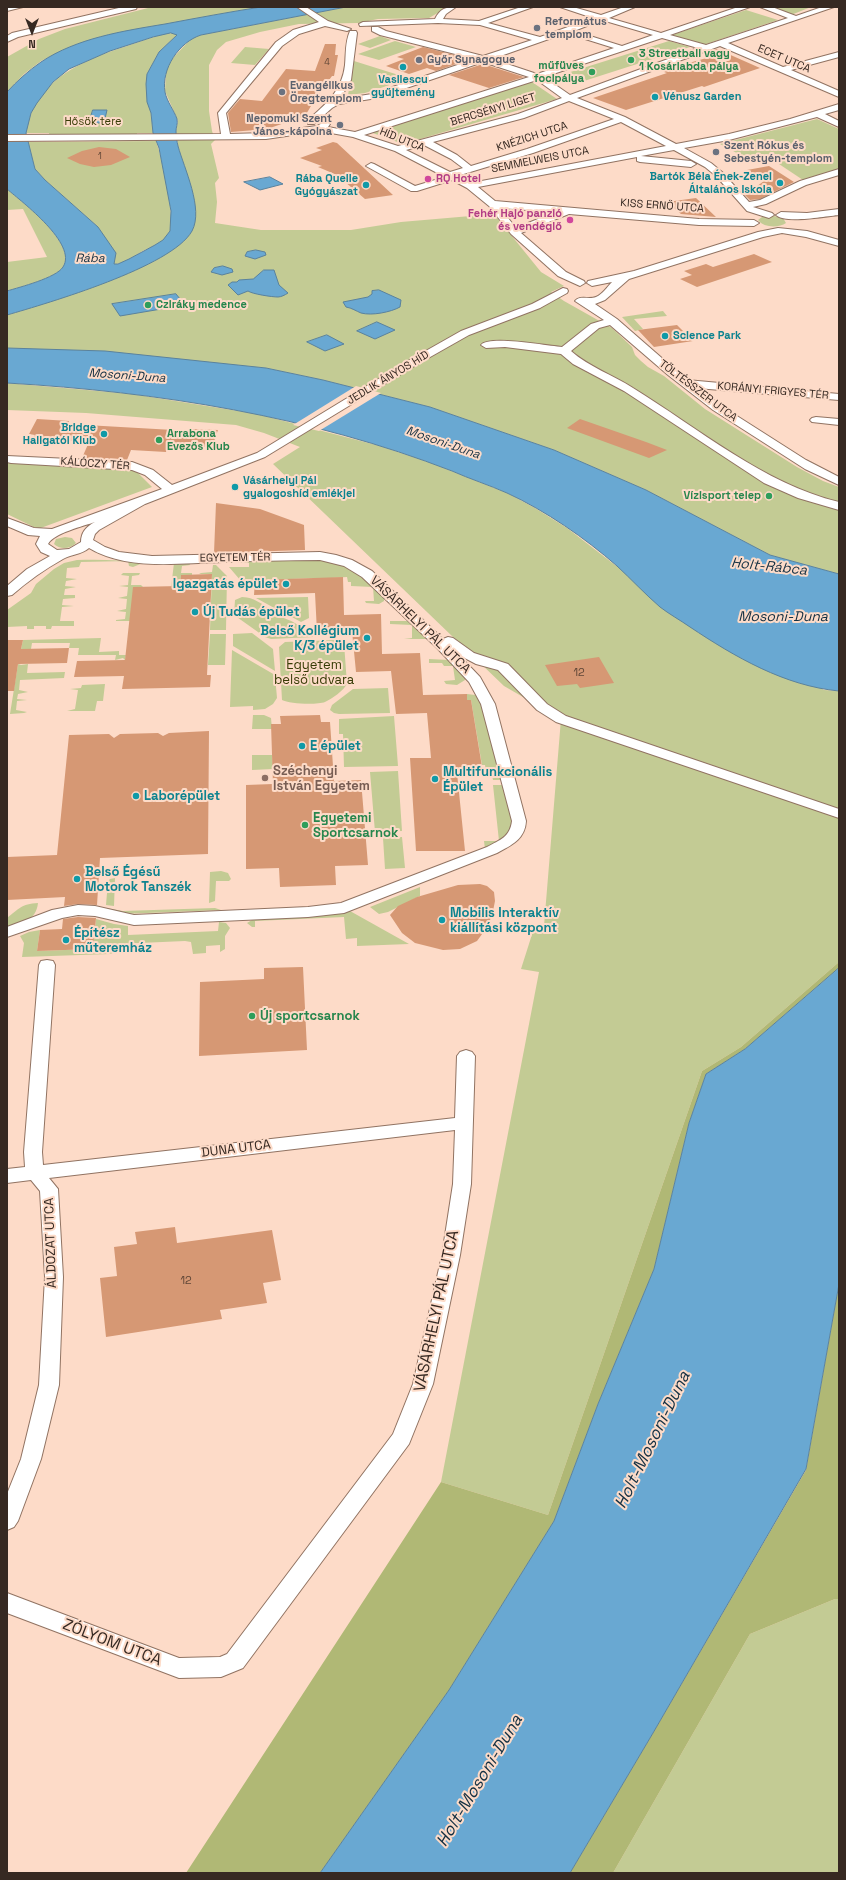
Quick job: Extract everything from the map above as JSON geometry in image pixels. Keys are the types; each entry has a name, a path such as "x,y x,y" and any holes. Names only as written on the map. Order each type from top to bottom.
{"street":[{"path":"7,9 19,7"},
{"path":"7,40 15,35 133,7"},
{"path":"302,7 325,23 350,31 370,31 383,33 483,59 538,77 568,98 622,119 708,165 719,174 752,210 769,214 812,216 839,212"},
{"path":"438,21 439,17 446,10 452,7"},
{"path":"480,23 528,7"},
{"path":"564,7 706,48"},
{"path":"7,138 224,137 274,135 316,125 329,116 336,106 374,96 567,31 631,7"},
{"name":"BERCSÉNYI LIGET","path":"355,135 624,49 746,7"},
{"path":"764,7 795,18"},
{"name":"BERCSÉNYI LIGET","path":"398,149 423,141 477,129 521,116 720,43 830,7"},
{"path":"316,16 327,21 361,24 438,21 480,23 540,40"},
{"path":"370,31 408,22"},
{"path":"224,137 222,113 280,44 296,32 325,23"},
{"path":"361,24 370,31"},
{"path":"316,125 329,106 340,95 345,83 350,62 349,27 361,24"},
{"path":"7,28 15,35"},
{"path":"567,31 624,49"},
{"name":"ECET UTCA","path":"720,43 839,94"},
{"path":"782,70 839,54"},
{"path":"329,106 341,101 374,96"},
{"name":"SEMMELWEIS UTCA","path":"470,186 746,133 839,107"},
{"path":"818,114 839,124"},
{"name":"KNÉZICH UTCA","path":"371,166 414,189 622,119"},
{"name":"HÍD UTCA","path":"316,125 355,135 398,149 470,186"},
{"name":"HÍD UTCA","path":"423,141 463,163 470,170"},
{"name":"SEMMELWEIS UTCA","path":"615,158 650,159 691,164"},
{"path":"747,205 763,202 803,182 839,172"},
{"path":"470,186 492,204 514,232 558,270 580,283 592,283 636,274 761,234 782,231 795,227 797,224 839,212"},
{"name":"KISS ERNŐ UTCA","path":"492,204 699,222 754,224 763,229 821,238"},
{"name":"KISS ERNŐ UTCA","path":"514,232 567,211"},
{"path":"731,244 747,235 754,224 754,220 760,216 769,214"},
{"path":"781,215 791,218 812,235 839,243"},
{"path":"821,238 839,233"},
{"path":"558,270 564,290"},
{"path":"606,295 615,284 636,274"},
{"name":"JEDLIK ÁNYOS HÍD","path":"170,490 261,455 412,363 465,333 549,300 570,285 580,283"},
{"path":"564,351 595,326 613,321 606,312 606,295 603,287 592,283"},
{"name":"TÖLTÉSSZER UTCA","path":"564,290 566,296 591,305 613,321 684,383 731,418 809,467 839,482"},
{"name":"JEDLIK ÁNYOS HÍD","path":"521,312 578,300 594,301 606,295"},
{"path":"486,345 505,344 564,351 577,362 628,389 768,480 791,492 839,506"},
{"name":"KORÁNYI FRIGYES TÉR","path":"684,383 839,397"},
{"name":"KORÁNYI FRIGYES TÉR","path":"816,420 839,422"},
{"name":"KÁLÓCZY TÉR","path":"11,460 132,466 144,468 152,473 170,490"},
{"path":"10,590 43,547 43,541 56,532 170,490"},
{"path":"10,590 32,572 67,553 82,548 95,527 142,500"},
{"path":"7,522 32,532 73,531 84,535 87,540"},
{"name":"EGYETEM TÉR","path":"87,540 109,552 132,557"},
{"path":"43,547 51,552 67,553"},
{"name":"EGYETEM TÉR","path":"67,553 168,559 320,556 338,559"},
{"name":"VÁSÁRHELYI PÁL UTCA","path":"7,932 59,913 78,910 97,911 120,919 134,920 332,910 361,903 498,847 511,840 519,826 509,781 488,704 478,684 463,666 367,574 355,566 338,559"},
{"path":"424,628 443,637 470,656 481,661 503,667 542,707 561,719 839,814"},
{"path":"35,1173 33,1152 47,965"},
{"name":"VÁSÁRHELYI PÁL UTCA","path":"220,1667 235,1661 402,1438 423,1384 451,1255 462,1184 466,1056"},
{"name":"DUNA UTCA","path":"7,1176 465,1123"},
{"name":"ÁLDOZAT UTCA","path":"7,1522 31,1459 49,1385 54,1277 49,1190 35,1173"},
{"name":"ZÓLYOM UTCA","path":"7,1603 179,1668 220,1667"}],"green space":[{"path":"152,7 261,7 118,33 64,50 41,61 24,74 7,92 7,57 39,39 65,29"},
{"path":"346,7 448,7 429,18 378,19 358,23 299,24 260,32 226,42 217,50 209,65 209,111 215,140 211,144 219,178 215,183 217,202 215,223 261,230 351,230 401,222 494,214 541,272 564,286 551,292 612,328 632,347 635,355 641,361 648,367 664,376 705,409 797,467 823,481 839,487 839,574 770,555 646,490 554,450 430,407 323,380 266,368 7,348 7,315 75,294 119,276 161,255 181,243 186,238 194,206 178,146 176,131 178,121 165,91 166,70 171,60 186,44 194,37 201,35"},
{"path":"768,7 811,7 791,15"},
{"path":"746,10 778,20 703,45 669,36"},
{"name":"Hősök tere","path":"172,33 178,34 159,52 147,74 153,133 137,133 137,135 49,135 49,133 26,133 31,113 38,99 59,78 71,69 98,56 155,37"},
{"path":"380,36 391,40 370,48 358,44"},
{"path":"395,41 416,47 379,60 358,54"},
{"path":"669,41 690,47 584,81 564,74"},
{"path":"245,47 269,49 255,65 231,63"},
{"path":"354,61 405,77 390,82 393,84 365,93 348,95"},
{"path":"532,82 557,99 403,144 370,132"},
{"path":"817,119 839,129 839,170 803,180 767,156 748,159 720,144"},
{"path":"156,141 164,172 171,212 170,231 168,235 158,244 124,262 114,264 98,227 45,180 35,169 28,142"},
{"path":"7,189 46,224 63,247 66,258 63,267 53,275 37,282 7,291 7,262 47,257 23,209 7,210"},
{"path":"774,216 783,218 786,223 780,226 768,226 764,225 758,220 762,217"},
{"path":"663,311 667,316 634,319 643,329 635,331 622,317"},
{"path":"7,383 132,394 257,414 380,446 431,463 507,493 535,508 567,528 615,565 824,690 839,691 839,962 741,1047 702,1071 548,1515 441,1482 539,972 521,969 535,925 544,926 561,719 504,686 273,464 300,447 264,433 236,425 86,413 7,410"},
{"path":"7,462 135,470 152,487 38,529 7,514"},
{"path":"65,537 72,538 76,543 71,547 65,548 54,544 56,539"},
{"path":"311,559 333,562 351,570 367,581 384,596 384,601 379,604 366,603 365,601 374,601 373,587 351,586 351,582 348,582 347,577 331,578 330,580 325,578 316,580 315,578 241,581 229,567 249,567 249,563 225,563 224,561"},
{"path":"77,560 126,561 81,562 79,567 67,568 66,578 77,579 66,581 65,586 76,587 65,589 64,595 75,595 75,598 63,599 62,605 74,606 62,607 60,621 74,621 74,626 52,626 51,629 46,629 46,626 34,626 34,629 27,629 27,626 7,627 7,610 31,593 36,584 54,569 64,563"},
{"path":"128,561 143,563 133,567 129,566"},
{"path":"174,563 189,563 190,565 182,566 181,573 192,573 192,575 181,575 180,588 171,588"},
{"path":"213,565 216,565 227,576 226,630 210,630 212,574 199,574 212,572"},
{"path":"123,573 140,573 139,575 132,576 131,585 141,585 143,587 130,621 116,621 125,619 126,612 117,611 126,609 127,599 118,598 127,596 128,587 119,586 128,585 129,576 121,575"},
{"name":"Egyetem belső udvara","path":"242,597 247,597 261,604 277,616 287,619 301,627 313,637 271,639 265,637 234,615 235,600"},
{"name":"Egyetem belső udvara","path":"308,597 309,618 301,622 288,615 289,613 287,610 278,610 256,598"},
{"path":"390,621 409,621 427,639 404,639 412,638 412,625 390,624"},
{"name":"Egyetem belső udvara","path":"252,633 273,649 275,671 233,646 233,634"},
{"path":"210,634 226,634 225,665 208,665"},
{"path":"101,638 99,652 119,651 119,655 126,655 125,660 123,658 115,660 116,655 78,655 79,648 69,648 70,643 32,643 31,649 21,649 23,640"},
{"name":"Egyetem belső udvara","path":"336,640 344,643 347,684 343,689 331,699 321,703 297,703 282,700 279,647 285,642"},
{"name":"Egyetem belső udvara","path":"232,650 275,675 277,698 273,704 265,709 253,710 253,706 230,707"},
{"path":"429,659 449,660 465,678 465,680 457,685 446,684 444,681 455,680 453,666 444,666 442,663 429,663"},
{"path":"18,664 28,664 27,673 65,672 64,678 20,680 19,690 28,692 18,694 17,699 27,700 17,701 16,710 27,712 10,714"},
{"path":"105,684 103,701 97,701 95,711 67,711 75,709 78,690 70,689 81,688 82,685"},
{"name":"Egyetem belső udvara","path":"388,688 390,713 339,714 330,710 332,705 353,689"},
{"path":"467,694 475,695 479,698 502,777 500,780 493,780 492,775 457,775 457,773 486,772 485,765 482,765 471,700 467,700"},
{"path":"253,715 264,715 271,718 272,729 252,729"},
{"name":"Egyetem belső udvara","path":"394,716 398,766 344,767 343,734 339,734 339,719"},
{"path":"252,755 272,755 273,769 252,770"},
{"path":"398,771 402,831 375,832 370,772"},
{"path":"493,785 503,785 512,816 510,829 505,836 499,840"},
{"path":"402,837 405,868 385,869 383,838"},
{"path":"484,841 498,841 497,842 485,849"},
{"path":"221,871 228,873 231,879 229,881 216,881 215,901 209,903 210,872"},
{"path":"115,878 114,906 106,905 108,881"},
{"path":"420,887 420,896 388,912 379,914 370,907"},
{"path":"38,903 37,909 31,918 23,923 7,928 7,918 24,906"},
{"path":"106,908 123,911 215,908 221,910 122,914"},
{"path":"350,911 409,944 357,946 357,938 346,939 344,917 255,921 255,927 252,927 247,923 252,920 328,915"},
{"path":"96,919 128,926 128,935 218,931 219,922 226,923 230,928 225,936 225,949 220,952 220,945 206,946 206,953 193,954 191,942 185,941 117,944 116,952 110,954 22,957 24,943 20,936 29,932 40,930 37,951 93,949"},
{"path":"839,962 839,968 745,1049 706,1074 689,1123 654,1269 598,1404 554,1521 449,1690 320,1873 186,1873 441,1482 548,1515 702,1071 741,1047"},
{"path":"839,1284 839,1599 835,1599 750,1634 613,1873 570,1873 806,1470"},
{"path":"835,1599 839,1599 839,1873 613,1873 750,1634"}],"water":[{"name":"Rába","path":"261,7 346,7 201,35 186,44 173,58 164,83 166,96 177,119 176,133 178,144 192,188 196,212 192,231 180,244 160,258 135,270 78,293 7,315 7,291 37,282 53,275 63,267 66,258 63,247 46,224 7,189 7,92 23,76 41,62 85,41 117,33","holes":["171,33 177,35 159,52 147,74 146,84 147,102 151,113 153,133 159,148 171,211 170,231 163,240 155,245 129,259 118,264 114,264 116,253 98,227 45,180 35,169 26,133 31,113 53,82 69,69 110,51 153,37"]},
{"path":"93,110 107,110 104,123 89,123"},
{"path":"270,177 283,184 260,190 244,182"},
{"path":"256,250 265,252 266,255 255,259 245,256 247,252"},
{"path":"223,266 232,269 233,272 222,275 211,272 214,268"},
{"path":"264,270 274,270 279,285 288,293 280,297 248,291 238,295 228,285 239,280 253,279"},
{"path":"379,290 401,300 400,307 381,313 365,314 346,307 343,302 368,297 372,294 372,291"},
{"name":"Cziráky medence","path":"176,294 185,305 120,316 112,304"},
{"path":"377,322 395,330 375,339 357,331"},
{"path":"327,335 344,344 325,351 307,342"},
{"name":"Mosoni-Duna","path":"7,348 105,351 266,368 323,380 430,407 554,450 646,490 770,555 839,574 839,691 799,683 780,676 725,649 660,607 617,566 578,535 536,508 500,490 398,452 344,435 289,421 177,400 64,387 7,383"},
{"name":"Holt-Mosoni-Duna","path":"839,968 839,1284 806,1469 570,1873 320,1873 449,1690 554,1521 598,1404 654,1269 689,1123 706,1074 745,1049"}],"pier":[{"path":"356,386 381,393 319,431 293,425"}],"building":[{"path":"325,44 336,44 335,55 338,55 334,76 332,76 305,116 267,129 231,132 228,113 240,99 262,101 286,69 315,71"},
{"name":"Győr Synagogue","path":"423,47 470,59 436,71 427,68 409,74 386,66 404,59 397,57"},
{"path":"717,49 760,68 704,87 702,86 626,110 593,98 667,73 661,71 710,57 704,53"},
{"path":"483,64 524,77 489,88 449,75"},
{"path":"333,142 337,143 393,195 365,199 337,175 318,167 322,166 300,158 322,150 316,148"},
{"path":"99,147 116,149 130,157 111,165 94,167 80,164 67,158 82,151"},
{"name":"Bartók Béla Ének-Zenei Általános Iskola","path":"769,166 794,182 760,199 750,200 745,195 764,181 747,170"},
{"path":"696,198 716,217 681,214 667,202"},
{"path":"754,254 772,262 697,287 680,279 692,275 684,271 706,264 713,267"},
{"name":"Science Park","path":"677,325 693,341 654,347 638,330"},
{"path":"37,419 69,421 68,424 191,431 192,429 218,430 212,447 169,445 166,452 131,450 127,460 82,458 89,442 53,440 51,445 30,444 35,435 29,434"},
{"path":"580,419 667,450 649,458 567,428"},
{"path":"216,503 260,509 304,525 305,550 214,553"},
{"path":"212,574 207,675 211,675 210,687 122,689 124,676 74,677 77,661 125,660 133,587 180,586 181,575"},
{"path":"343,577 344,615 381,614 382,654 420,653 423,695 467,694 467,700 471,700 483,773 457,773 465,851 416,851 410,758 431,758 427,713 396,714 391,671 356,672 352,631 317,632 315,593 254,595 255,580"},
{"path":"7,640 23,640 21,649 69,648 67,663 18,664 14,691 7,691"},
{"path":"599,657 614,683 580,688 577,684 557,686 545,665"},
{"name":"Egyetemi Sportcsarnok","path":"320,715 321,722 330,722 334,781 361,780 368,865 335,866 336,885 280,887 279,868 246,869 246,785 273,784 271,724 281,724 280,716"},
{"name":"Laborépület","path":"209,731 208,854 100,858 97,905 78,904 64,906 65,897 7,900 7,857 57,855 69,735 109,734 114,738 120,734 158,733 163,736 169,733"},
{"name":"Mobilis Interaktív kiállítási központ","path":"480,884 487,886 494,892 495,901 492,916 485,930 477,941 460,949 443,950 415,943 402,933 390,915 398,906 417,897 458,885"},
{"name":"Építész műteremház","path":"78,917 96,918 93,949 37,951 40,930 62,929 63,919"},
{"name":"Új sportcsarnok","path":"303,967 307,1050 199,1056 200,982 264,979 264,968"},
{"path":"175,1227 177,1243 272,1230 281,1280 263,1283 267,1303 220,1310 222,1319 106,1337 100,1278 117,1276 114,1247 137,1244 135,1232"}],"place":[{"name":"Református templom","path":"537,28"},
{"name":"Győr Synagogue","path":"419,60"},
{"name":"3 Streetball vagy 1 Kosárlabda pálya","path":"631,60"},
{"name":"Vasilescu gyűjtemény","path":"403,67"},
{"name":"műfüves focipálya","path":"592,72"},
{"name":"Evangélikus Öregtemplom","path":"282,92"},
{"name":"Vénusz Garden","path":"655,97"},
{"name":"Nepomuki Szent János-kápolna","path":"340,125"},
{"name":"Szent Rókus és Sebestyén-templom","path":"716,152"},
{"name":"RQ Hotel","path":"428,179"},
{"name":"Bartók Béla Ének-Zenei Általános Iskola","path":"780,183"},
{"name":"Rába Quelle Gyógyászat","path":"366,185"},
{"name":"Fehér Hajó panzió és vendéglő","path":"570,220"},
{"name":"Cziráky medence","path":"148,305"},
{"name":"Science Park","path":"665,336"},
{"name":"Bridge Hallgatói Klub","path":"104,434"},
{"name":"Arrabona Evezős Klub","path":"159,440"},
{"name":"Vásárhelyi Pál gyalogoshíd emlékjel","path":"235,487"},
{"name":"Vízisport telep","path":"769,496"},
{"name":"Igazgatás épület","path":"286,584"},
{"name":"Új Tudás épület","path":"195,612"},
{"name":"Belső Kollégium K/3 épület","path":"367,638"},
{"name":"E épület","path":"302,746"},
{"name":"Széchenyi István Egyetem","path":"265,778"},
{"name":"Multifunkcionális Épület","path":"435,779"},
{"name":"Laborépület","path":"136,796"},
{"name":"Egyetemi Sportcsarnok","path":"305,825"},
{"name":"Belső Égésű Motorok Tanszék","path":"77,879"},
{"name":"Mobilis Interaktív kiállítási központ","path":"442,920"},
{"name":"Építész műteremház","path":"66,940"},
{"name":"Új sportcsarnok","path":"252,1016"}],"water label":[{"name":"Holt-Rábca","path":"769,567"}]}
